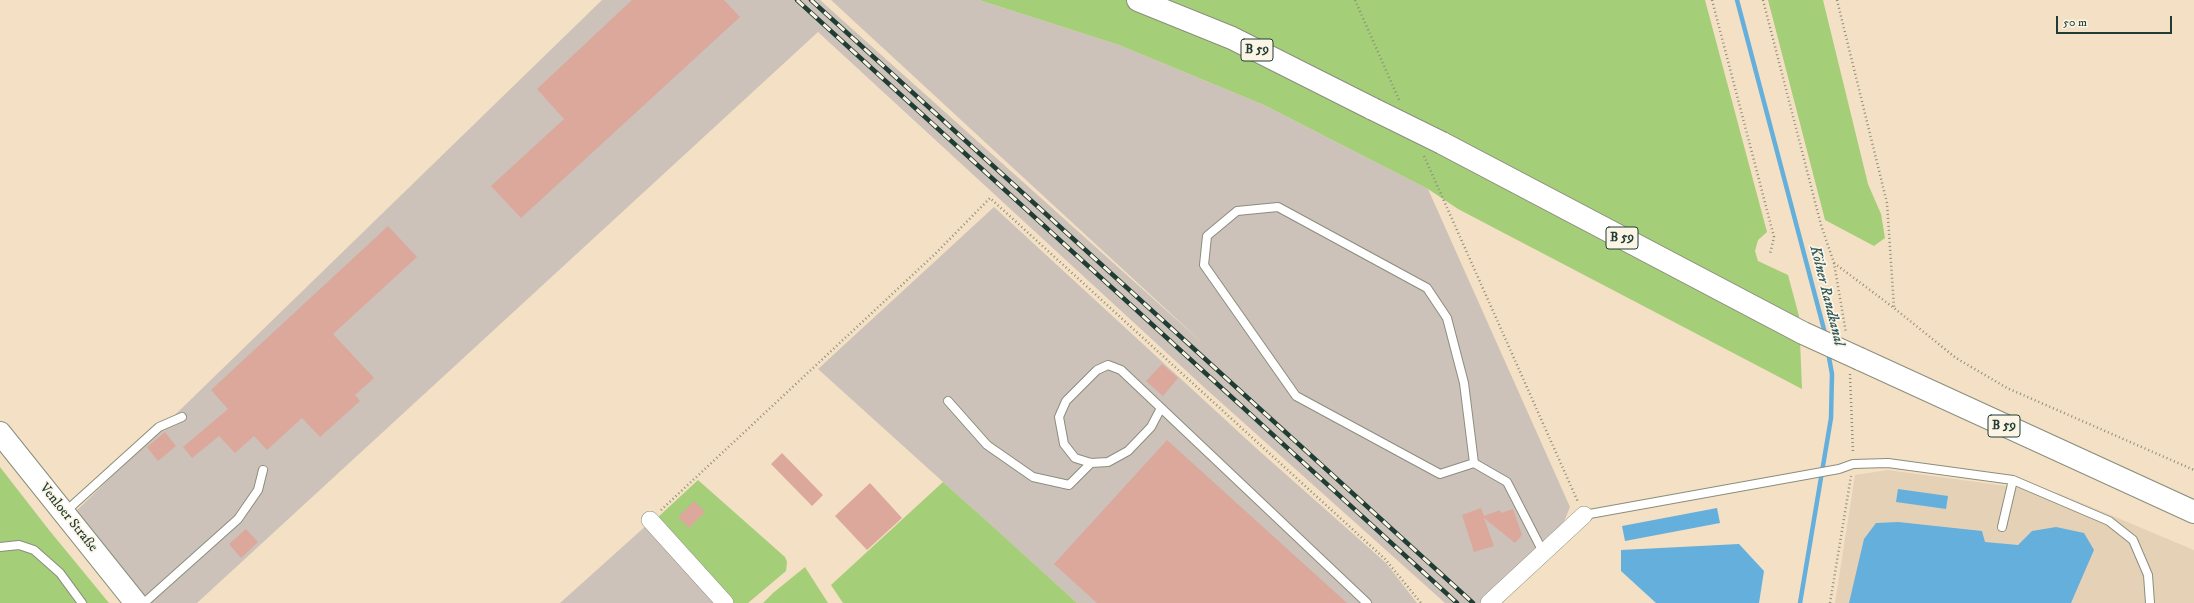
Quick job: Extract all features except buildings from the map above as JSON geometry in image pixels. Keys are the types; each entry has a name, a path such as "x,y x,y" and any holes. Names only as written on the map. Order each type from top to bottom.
{"main road":[{"name":"B 59","path":"1138,0 1232,38 1442,143 1802,333 2194,512"},
{"name":"Venloer Straße","path":"0,433 136,603"}],"street":[{"path":"1489,603 1584,515"},
{"path":"650,520 725,603"}],"lane":[{"path":"1474,463 1464,383 1448,318 1427,288 1278,207 1237,211 1207,236 1204,265 1296,396 1440,474 1474,463 1507,482 1543,552"},
{"path":"1161,408 1152,427 1128,452 1108,462 1090,463 1075,458 1064,444 1059,417 1066,401 1097,370 1108,365 1121,370 1367,603"},
{"path":"948,402 986,445 1033,477 1069,485 1090,463"},
{"path":"64,512 159,427 182,417"},
{"path":"1584,515 1839,469 1853,464 1888,463 2013,480 2109,522 2133,540 2148,575 2150,603"},
{"path":"144,603 238,520 258,490 263,470"},
{"path":"2002,527 2013,480"},
{"path":"0,547 19,545 34,550 60,573 82,603"}],"path":[{"path":"1355,0 1403,108"},
{"path":"1712,0 1774,237 1770,254"},
{"path":"1763,0 1821,225 1834,263 1846,333"},
{"path":"1837,0 1886,203 1894,308"},
{"path":"1422,151 1584,515"},
{"path":"650,520 930,259 990,198 1385,559 1421,603"},
{"path":"1834,263 1894,308 1956,358 2007,388 2194,470"},
{"path":"1830,603 1853,464 1850,379"}],"shaded area":[{"path":"602,0 820,0 1206,346 831,0 979,0 1119,45 1264,105 1428,189 1570,507 1561,529 1484,603 1445,603 1206,389 818,32 197,603 149,603 75,512"},
{"path":"994,207 1256,448 1386,563 1417,603 1077,603 818,369"},
{"path":"1888,470 2058,493 2194,550 2194,603 1835,603 1855,475"},
{"path":"648,524 716,603 560,603"}],"green space":[{"path":"979,0 1705,0 1767,232 1758,240 1755,251 1758,261 1788,275 1799,316 1802,389 1458,209 1428,189 1264,105 1119,45"},
{"path":"1768,0 1823,0 1868,184 1881,214 1885,238 1874,246 1825,220"},
{"path":"0,467 49,530 109,603 0,603"},
{"path":"698,480 785,557 787,562 786,571 748,603 733,603 656,519"},
{"path":"943,482 1077,603 843,603 831,585"},
{"path":"805,567 828,603 763,603 773,593"}],"water":[{"path":"1898,489 1948,496 1946,509 1896,502"},
{"path":"1717,508 1720,523 1625,541 1622,526"},
{"path":"1898,522 1982,531 1985,542 2018,545 2032,531 2056,527 2084,533 2094,550 2071,603 1849,603 1864,539 1876,523"},
{"path":"1739,544 1764,571 1759,603 1656,603 1621,571 1621,550"}],"waterway":[{"name":"Kölner Randkanal","path":"1737,0 1826,337"},
{"name":"Kölner Randkanal","path":"1800,603 1831,418 1832,374 1828,352"}],"railway":[{"path":"797,0 1457,603"},
{"path":"811,0 1473,603"}]}
